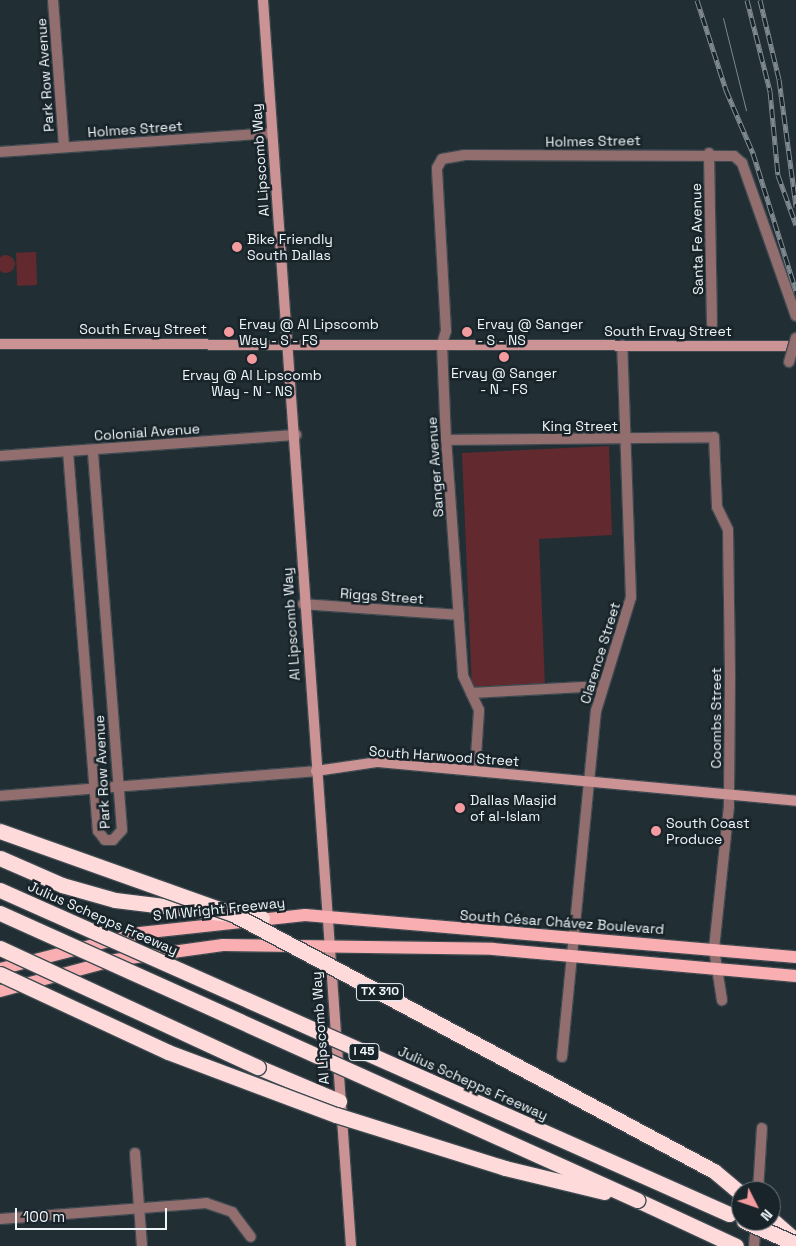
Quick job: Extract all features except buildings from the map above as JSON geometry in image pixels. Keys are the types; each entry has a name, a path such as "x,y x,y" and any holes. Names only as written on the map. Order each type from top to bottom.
{"highway":[{"name":"TX 310","path":"0,831 241,918 714,1171 731,1185"},
{"path":"0,858 80,890 186,910 262,918"},
{"name":"Julius Schepps Freeway","path":"0,890 731,1215"},
{"name":"I 45","path":"0,914 736,1246"},
{"path":"0,948 258,1067 339,1102"},
{"path":"0,974 136,1038 336,1115 505,1168 637,1200"},
{"path":"781,1228 796,1242"},
{"name":"Julius Schepps Freeway","path":"769,1231 796,1242"}],"main road":[{"name":"S M Wright Freeway","path":"0,969 140,933 262,918 326,917"},
{"name":"South César Chávez Boulevard","path":"326,917 576,936 796,957"},
{"path":"0,991 71,969 161,951 328,944 574,956 796,976"}],"street":[{"name":"Park Row Avenue","path":"53,0 64,147"},
{"name":"Al Lipscomb Way","path":"263,0 271,133 296,435 303,604 351,1246"},
{"name":"Holmes Street","path":"0,152 271,133"},
{"name":"Holmes Street","path":"442,159 451,155 709,153 734,156 742,163 796,316"},
{"name":"Santa Fe Avenue","path":"709,153 712,324"},
{"name":"Sanger Avenue","path":"442,159 437,168 446,332 442,344 446,440 463,675 478,710 475,771"},
{"path":"789,362 796,338"},
{"name":"South Ervay Street","path":"0,344 289,343 796,346"},
{"name":"Clarence Street","path":"562,1057 602,686 631,597 622,345"},
{"name":"Colonial Avenue","path":"0,456 296,435"},
{"name":"King Street","path":"446,440 624,440 714,437"},
{"name":"Coombs Street","path":"714,437 717,507 728,530 729,795 714,949 722,1000"},
{"name":"Park Row Avenue","path":"68,451 98,831 106,840 113,840 122,830 92,450"},
{"name":"Riggs Street","path":"303,604 459,615"},
{"path":"471,693 602,686"},
{"name":"South Harwood Street","path":"0,796 316,771 378,762 796,801"},
{"path":"759,1181 762,1128"},
{"path":"135,1152 142,1246"},
{"path":"0,1219 139,1208 218,1205 232,1212 252,1237"},
{"path":"754,1246 755,1231"}],"shaded area":[{"path":"36,252 37,285 17,286 16,253"},
{"path":"6,255 12,258 15,264 12,270 6,273 0,270 -3,264 0,258"},
{"path":"609,446 612,535 539,539 545,686 472,689 462,453"}],"tram line":[{"path":"723,18 746,110"}],"railway":[{"path":"697,0 726,90 753,153 796,291"},
{"path":"747,0 770,91 778,175 796,225"},
{"path":"760,0 779,79 796,207"}],"place":[{"name":"Bike Friendly South Dallas","path":"237,247"},
{"name":"Ervay @ Al Lipscomb Way - S - FS","path":"229,332"},
{"name":"Ervay @ Sanger - S - NS","path":"467,332"},
{"name":"Ervay @ Sanger - N - FS","path":"504,357"},
{"name":"Ervay @ Al Lipscomb Way - N - NS","path":"252,359"},
{"name":"Dallas Masjid of al-Islam","path":"460,808"},
{"name":"South Coast Produce","path":"656,831"}]}
